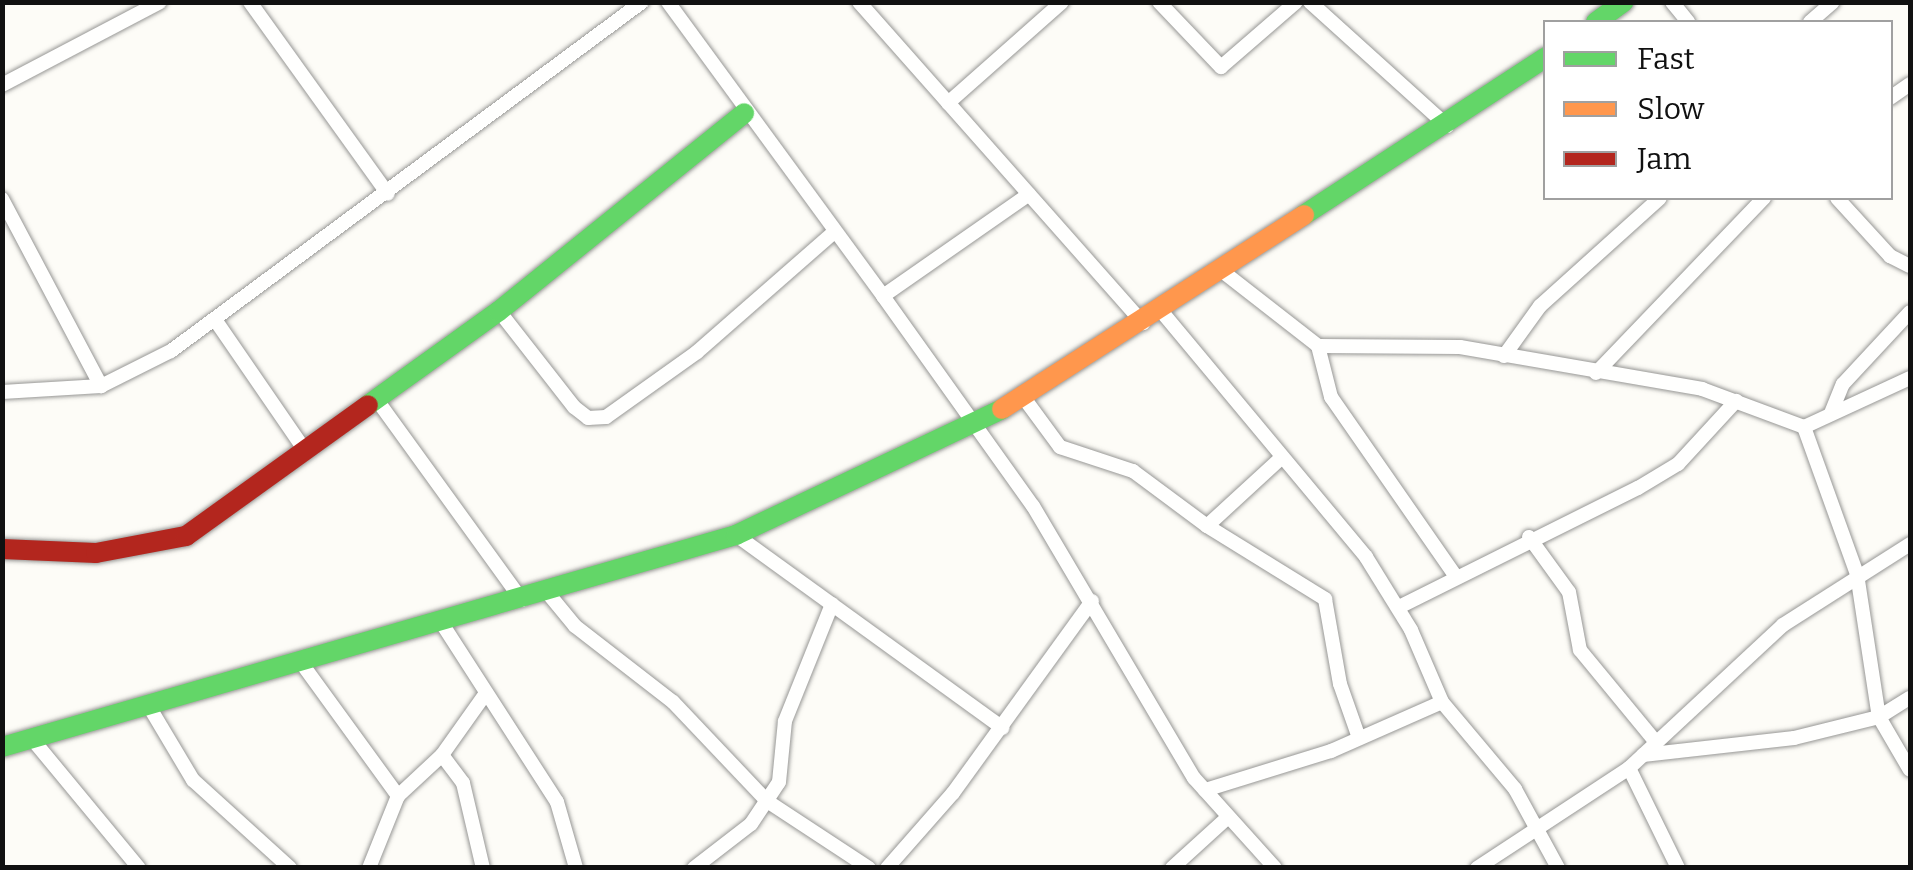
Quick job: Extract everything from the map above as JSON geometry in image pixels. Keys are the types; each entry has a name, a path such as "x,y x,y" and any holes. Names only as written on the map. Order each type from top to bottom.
{"street":[{"path":"2,86 160,2"},
{"path":"250,2 388,194"},
{"path":"668,2 744,113 884,296 976,426 1092,600 1205,790 1275,868"},
{"path":"859,2 1143,323"},
{"path":"948,103 1062,2"},
{"path":"1159,2 1220,67 1296,2"},
{"path":"1310,2 1447,126"},
{"path":"1599,20 1624,2"},
{"path":"1812,20 1833,2"},
{"path":"2,392 101,386 216,321 634,5"},
{"path":"2,747 150,708 736,535 976,426 1024,398 1226,274 1543,59"},
{"path":"2,549 96,553 168,544 499,311 744,113"},
{"path":"884,296 1029,194"},
{"path":"2,199 101,386"},
{"path":"1504,356 1540,306 1658,200"},
{"path":"1596,373 1762,200"},
{"path":"1838,200 1890,256 1910,266"},
{"path":"499,311 574,407 588,418 606,417 697,352 833,233"},
{"path":"1226,274 1318,346 1460,347 1736,402 1804,427 1910,378"},
{"path":"1162,312 1398,607 1442,702 1538,829 1558,868"},
{"path":"1831,413 1843,384 1910,312"},
{"path":"216,321 304,449"},
{"path":"1318,346 1331,397 1454,574"},
{"path":"1024,398 1060,447 1133,471 1207,526 1325,599 1340,684 1359,738"},
{"path":"377,400 522,600"},
{"path":"1398,607 1454,574 1678,464 1736,402"},
{"path":"1804,427 1857,574 1879,717 1910,770"},
{"path":"1207,526 1281,458"},
{"path":"736,535 1003,728"},
{"path":"1529,537 1569,592 1580,650 1655,742"},
{"path":"1477,868 1629,768 1784,625 1857,574 1910,544"},
{"path":"547,592 575,626 673,702 768,800 868,868"},
{"path":"887,868 1003,728 1092,600"},
{"path":"694,868 731,844 779,782 785,721 832,604"},
{"path":"441,622 557,802 576,868"},
{"path":"300,661 398,796"},
{"path":"370,868 398,796 442,755 486,693"},
{"path":"1643,755 1776,741 1879,717 1910,698"},
{"path":"1205,790 1359,738 1442,702"},
{"path":"150,708 193,780 290,868"},
{"path":"32,740 139,868"},
{"path":"442,755 463,783 483,868"},
{"path":"1629,768 1678,868"},
{"path":"1172,868 1228,817"}],"traffic: fast":[{"path":"1599,20 1624,2"},
{"path":"1304,215 1543,59"},
{"path":"368,405 499,311 744,113"},
{"path":"2,747 736,535 1002,409"}],"traffic: slow":[{"path":"1002,409 1304,215"}],"traffic: jam":[{"path":"2,549 96,553 186,536 368,405"}]}
